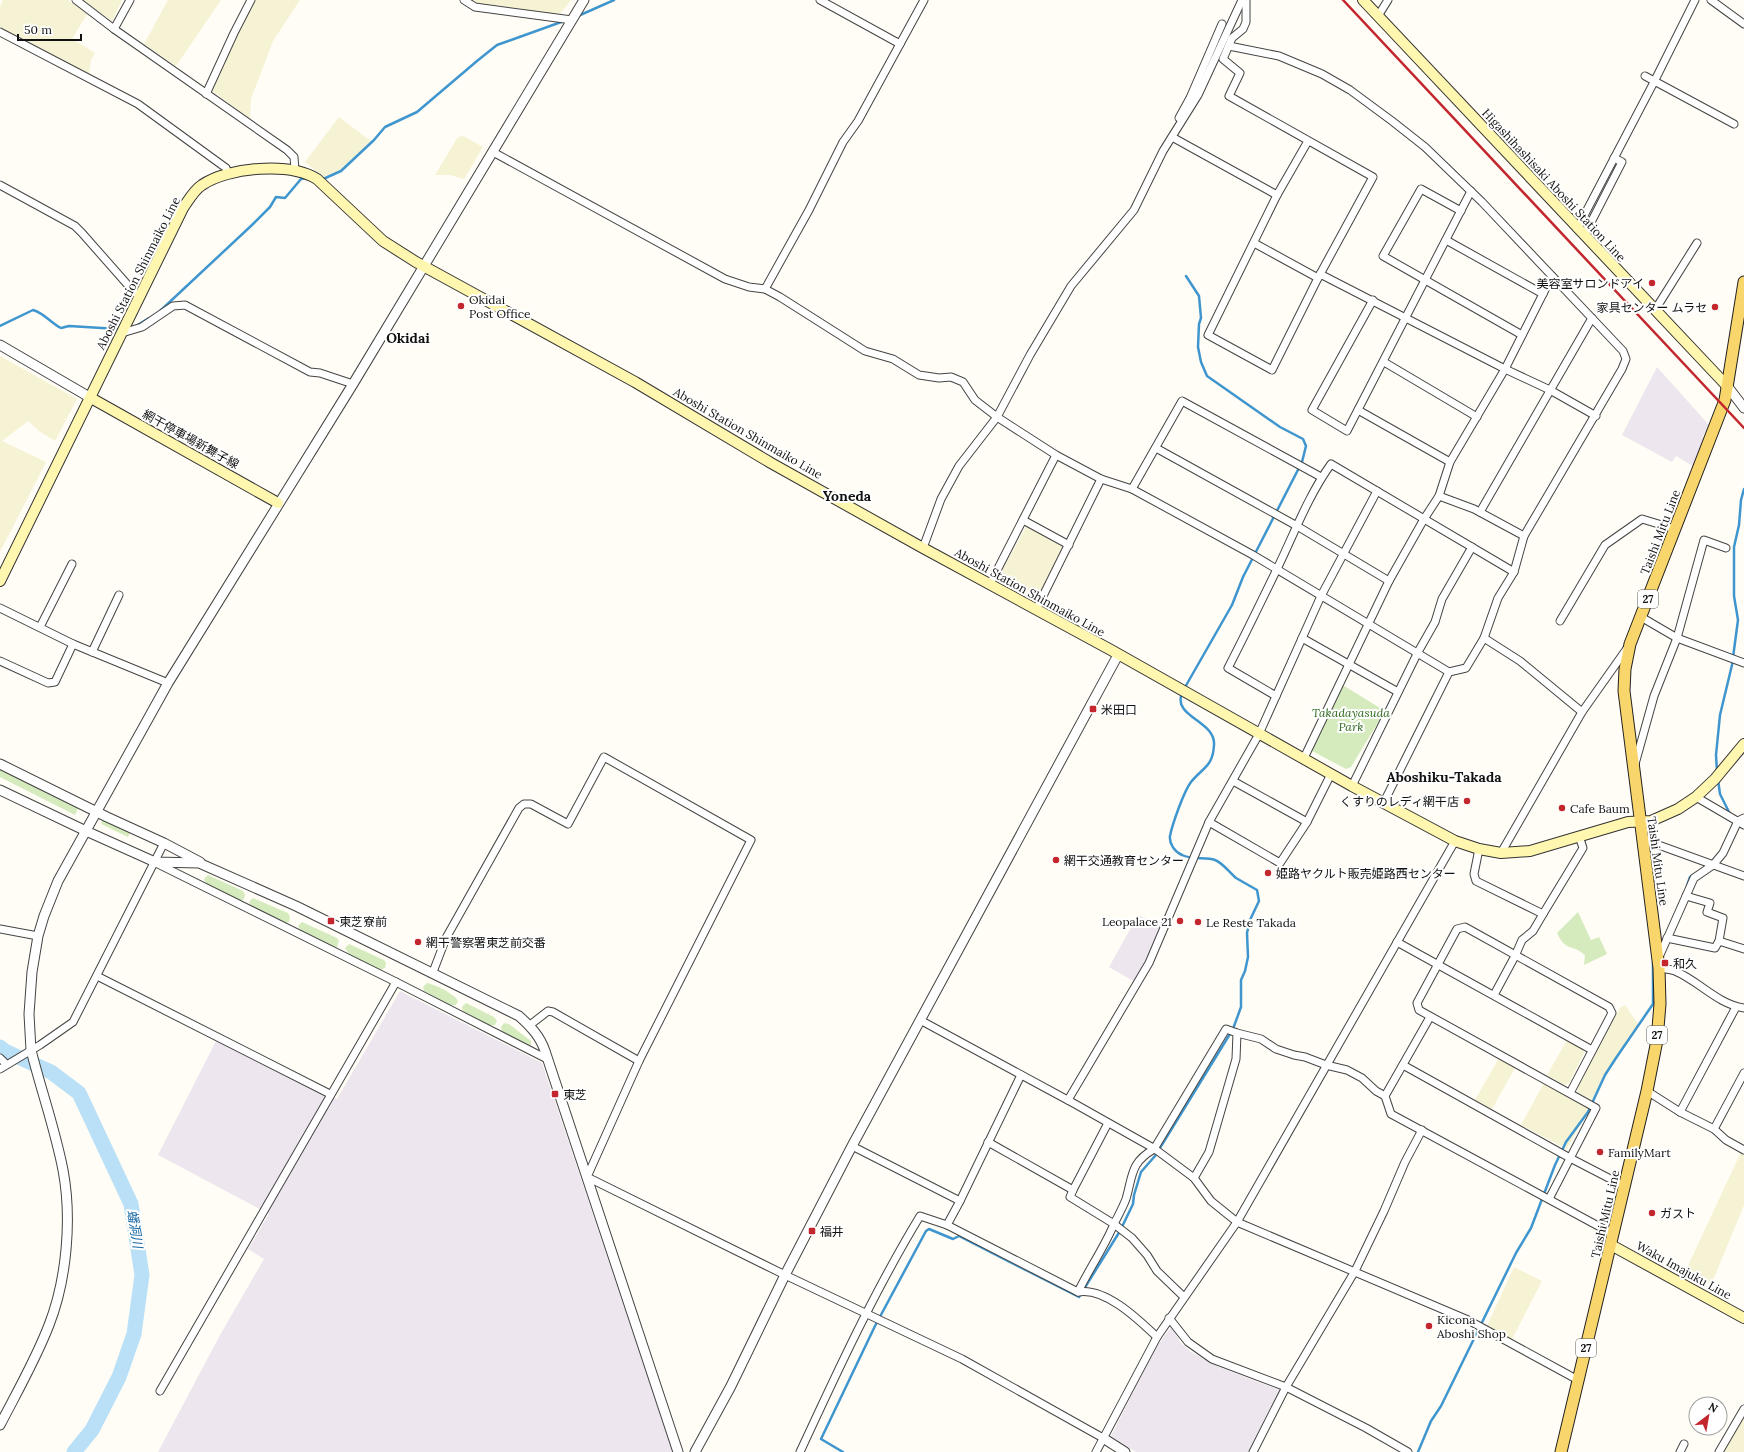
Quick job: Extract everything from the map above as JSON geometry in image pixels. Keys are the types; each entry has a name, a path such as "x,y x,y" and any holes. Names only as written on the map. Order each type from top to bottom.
{"main road":[{"name":"Higashihashisaki Aboshi Station Line","path":"1363,0 1728,387"},
{"name":"Aboshi Station Shinmaiko Line","path":"0,581 183,208 200,186 216,177 255,170 295,170 308,173 317,178 383,241 424,266 635,382 770,463 1352,786 1456,841 1479,849 1501,852 1530,851 1628,822 1651,821 1661,818 1696,797 1715,779 1744,744"},
{"name":"Taishi Mitu Line","path":"1561,1452 1647,1091 1657,1040 1660,1004 1659,963 1639,821 1624,692 1625,669 1630,644 1725,400 1744,282"},
{"name":"網干停車場新舞子線","path":"91,398 278,503"},
{"name":"Waku Imajuku Line","path":"1612,1240 1744,1318"}],"street":[{"path":"76,0 114,29 287,150 294,157 295,170"},
{"path":"114,29 130,0"},
{"path":"206,94 251,0"},
{"path":"464,0 476,7 572,20"},
{"path":"0,1425 49,1325 60,1290 66,1245 67,1221 63,1171 31,1050 30,998 32,972 38,936 46,910 58,881 168,683 353,384 584,0"},
{"path":"820,0 900,44"},
{"path":"766,289 809,210 843,142 858,121 924,0"},
{"path":"923,548 941,499 959,466 997,416 1030,355 1071,286 1134,210 1172,137 1198,95 1242,0"},
{"path":"1246,0 1246,22 1243,29 1232,38 1223,59 1240,73 1229,96 1373,177 1319,276 1272,370 1208,335 1277,195 1308,141"},
{"path":"1378,16 1388,0"},
{"path":"1581,232 1614,158 1695,0"},
{"path":"1712,0 1744,24"},
{"path":"1172,137 1173,128 1190,98 1222,24"},
{"path":"0,32 138,104 226,168 228,174"},
{"path":"493,152 725,279 749,287 766,289 798,307 865,351 893,359 919,375 939,378 951,377 963,382 975,400 1056,455 1101,479 1132,489 1277,569 1368,624 1418,652 1449,672 1466,668 1484,638 1498,598 1514,572 1524,536 1596,416 1626,359 1623,351 1471,191 1425,147 1350,90 1322,74 1279,56 1229,46"},
{"path":"1645,76 1734,124"},
{"path":"1172,137 1277,195"},
{"path":"0,185 75,226 134,292 140,295"},
{"path":"1461,211 1421,189 1383,256 1522,335"},
{"path":"1373,300 1312,410 1347,431 1407,318 1471,191"},
{"path":"1446,240 1543,294"},
{"path":"1254,243 1319,276 1373,300 1505,370 1550,390 1596,416"},
{"path":"1655,310 1697,243"},
{"path":"1304,758 1389,581 1424,519 1439,496 1450,462 1505,370 1552,276"},
{"path":"122,333 142,326 173,306 185,305 310,372 320,373 353,384"},
{"path":"1480,512 1592,318"},
{"path":"0,345 91,398"},
{"path":"1384,362 1477,417"},
{"path":"1728,387 1744,408"},
{"path":"1132,489 1182,401 1322,477"},
{"path":"1358,410 1450,462"},
{"path":"1156,448 1297,526 1343,555 1389,581"},
{"path":"990,584 1056,455"},
{"path":"1276,696 1228,668 1297,526 1322,477 1331,464 1514,572"},
{"path":"1036,610 1101,479"},
{"path":"1068,1100 1149,963 1209,822 1259,734 1321,596 1377,491"},
{"path":"1439,496 1480,512 1524,536"},
{"path":"1560,621 1605,545 1642,519 1675,529"},
{"path":"1024,520 1069,545"},
{"path":"1633,772 1654,696 1677,638 1704,540 1726,548"},
{"path":"1352,786 1418,652 1436,622 1442,598 1472,547"},
{"path":"40,627 72,564"},
{"path":"92,652 119,595"},
{"path":"0,608 73,644 168,683"},
{"path":"1641,618 1677,638 1744,663"},
{"path":"1302,638 1398,692"},
{"path":"1484,638 1520,661 1582,712"},
{"path":"0,660 48,683 55,682 73,644"},
{"path":"1501,852 1582,712 1630,644"},
{"path":"695,1452 731,1386 785,1275 852,1146 1118,655"},
{"path":"1384,802 1449,672"},
{"path":"433,972 446,938 519,808 524,804 531,804 568,824 604,757 751,840 639,1061 586,1177"},
{"path":"0,764 164,843 220,873"},
{"path":"1209,822 1280,864 1307,822 1331,774"},
{"path":"1233,781 1307,822"},
{"path":"0,790 155,862 547,1059"},
{"path":"1696,797 1740,821 1723,853 1713,865 1694,878 1667,938 1659,963 1716,997 1736,1007 1744,1008"},
{"path":"1494,995 1522,940 1533,931 1583,848 1579,836"},
{"path":"1642,839 1744,876"},
{"path":"1096,1452 1157,1337 1237,1222 1456,841"},
{"path":"0,1058 3,1066 31,1050 73,1022 164,843"},
{"path":"1479,849 1474,874 1476,881 1543,914"},
{"path":"155,862 199,863 296,906 433,972 520,1016 530,1025 542,1043 678,1452"},
{"path":"1667,938 1715,948 1719,941 1723,918 1707,912 1710,902 1686,896"},
{"path":"1549,1199 1596,1108 1419,1010 1417,1003 1439,965 1457,929 1465,927 1609,1007 1612,1013 1570,1093"},
{"path":"0,929 38,936"},
{"path":"1719,941 1744,949"},
{"path":"1397,942 1592,1050"},
{"path":"97,976 330,1094"},
{"path":"160,1391 396,982"},
{"path":"1680,1112 1736,1007"},
{"path":"530,1025 548,1011 553,1012 639,1061"},
{"path":"1385,1096 1430,1017"},
{"path":"920,1020 1068,1100 1154,1149 1194,1178 1211,1200 1237,1222 1468,1320 1578,1380"},
{"path":"1078,1292 1086,1274 1108,1240 1115,1225 1126,1200 1130,1179 1136,1163 1144,1155 1154,1149 1226,1029 1261,1039 1276,1049 1294,1056 1305,1057 1326,1066 1347,1070 1362,1078 1376,1091 1385,1096 1391,1114 1549,1199 1612,1240"},
{"path":"1194,1178 1209,1152 1236,1059 1237,1033"},
{"path":"1403,1065 1570,1158 1624,1186"},
{"path":"1714,1129 1744,1073"},
{"path":"947,1225 1021,1075"},
{"path":"1647,1091 1680,1112 1714,1129 1726,1140 1744,1150"},
{"path":"1108,1123 1070,1197 1126,1233 1147,1255 1157,1271 1184,1297"},
{"path":"1253,1452 1286,1387 1355,1272 1405,1162 1422,1130"},
{"path":"988,1142 1073,1190"},
{"path":"852,1146 960,1201"},
{"path":"586,1177 785,1275 962,1359 1103,1438 1125,1452"},
{"path":"800,1452 866,1313 897,1254 920,1216 947,1225 1078,1292 1087,1290 1108,1298 1134,1315 1157,1337"},
{"path":"1169,1318 1188,1342 1212,1358 1286,1387 1366,1428 1408,1452"},
{"path":"1719,1452 1744,1409"},
{"path":"1680,1452 1684,1444"}],"shaded area":[{"path":"3,0 68,0 87,14 72,39 95,53 91,60 88,79 0,33 0,7"},
{"path":"82,0 122,0 112,21"},
{"path":"168,0 221,0 176,66 144,44"},
{"path":"249,0 300,0 273,41 251,99 250,119 211,90"},
{"path":"471,0 571,0 561,13 555,14 474,3"},
{"path":"339,117 372,142 342,170 323,177 305,162"},
{"path":"463,136 483,147 464,179 450,175 435,175 458,137"},
{"path":"0,356 77,399 55,441 39,431 28,421 2,441 46,462 0,552"},
{"path":"1657,367 1709,425 1703,436 1705,445 1696,468 1676,456 1672,462 1622,435"},
{"path":"1026,527 1030,527 1062,546 1063,550 1034,603 999,583 999,576"},
{"path":"1138,915 1160,926 1146,962 1135,982 1109,967"},
{"path":"400,991 542,1063 673,1452 158,1452 220,1335 264,1259 248,1249 269,1214 158,1155 217,1039 337,1099"},
{"path":"1625,1005 1638,1024 1604,1075 1592,1100 1578,1093 1577,1087 1620,1008"},
{"path":"1567,1040 1583,1049 1584,1053 1569,1083 1564,1085 1547,1075"},
{"path":"1499,1058 1515,1068 1492,1109 1475,1100"},
{"path":"1544,1083 1589,1109 1567,1149 1521,1125"},
{"path":"1741,1152 1744,1154 1744,1205 1711,1285 1686,1270"},
{"path":"1514,1267 1542,1281 1512,1339 1487,1326"},
{"path":"1172,1326 1180,1342 1191,1352 1219,1367 1282,1391 1249,1452 1136,1452 1111,1436 1156,1347"},
{"path":"1744,1415 1744,1452 1722,1452"}],"green space":[{"name":"Takadayasuda Park","path":"1341,684 1385,711 1351,767 1346,769 1312,751 1311,748"},
{"path":"0,763 80,804 75,815 0,777"},
{"path":"104,818 131,831 128,837 101,824"},
{"path":"208,875 243,891 245,895 244,899 240,901 207,885 204,879"},
{"path":"253,898 288,913 290,917 289,922 285,923 252,908 249,902"},
{"path":"1578,912 1591,940 1599,937 1607,954 1584,965 1585,955 1576,949 1567,946 1560,939 1557,933"},
{"path":"302,922 337,938 339,941 337,947 334,948 302,932 298,926"},
{"path":"349,944 384,960 386,963 385,968 380,970 349,954 345,948"},
{"path":"427,983 439,987 453,995 458,1001 456,1005 450,1005 424,991 423,987"},
{"path":"466,1003 494,1017 497,1021 495,1025 489,1025 463,1011 462,1007"},
{"path":"504,1023 509,1024 531,1041 531,1045 527,1045 502,1031 501,1027"}],"waterway":[{"path":"578,16 614,0"},
{"path":"321,180 341,171 374,140 385,127 417,112 497,45 564,21"},
{"path":"160,311 252,225 270,207 276,197 285,198 301,179 306,178"},
{"path":"1184,689 1232,605 1243,577 1302,462 1306,446 1303,439 1280,427 1207,376 1201,362 1198,347 1199,324 1201,318 1199,296 1186,276"},
{"path":"0,326 33,310 41,313 61,328 69,326 118,329"},
{"path":"136,326 149,318"},
{"path":"1717,771 1716,755 1720,715 1732,665 1738,620 1734,596 1734,547 1744,489"},
{"path":"843,1452 821,1439 875,1326 926,1231 929,1229 953,1239 959,1236 1079,1297 1120,1231 1133,1204 1134,1195 1141,1172 1155,1156 1233,1029 1241,1007 1241,980 1245,971 1248,957 1247,933 1250,920 1259,901 1257,890 1236,878 1218,861 1186,857 1179,854 1170,842 1173,824 1188,786 1209,763 1212,758 1214,745 1213,737 1208,730 1188,714 1183,708 1181,701 1182,693"},
{"path":"1718,780 1720,794 1730,814"},
{"path":"1687,886 1690,877 1693,875"},
{"path":"1418,1452 1431,1421 1441,1406 1516,1253 1531,1228 1555,1165 1566,1142 1588,1112 1605,1075 1653,1004 1653,962"},
{"name":"蟠洞川","path":"0,1047 5,1051 51,1072 79,1093 131,1204 142,1275 134,1334 119,1377 92,1430 74,1452"}],"railway":[{"path":"1343,0 1744,428"}],"place":[{"name":"美容室サロンドアイ","path":"1652,283"},
{"name":"Okidai Post Office","path":"461,306"},
{"name":"家具センター ムラセ","path":"1715,307"},
{"name":"米田口","path":"1093,709"},
{"name":"くすりのレディ網干店","path":"1467,801"},
{"name":"Cafe Baum","path":"1562,808"},
{"name":"網干交通教育センター","path":"1056,860"},
{"name":"姫路ヤクルト販売姫路西センター","path":"1268,873"},
{"name":"東芝寮前","path":"331,921"},
{"name":"Leopalace 21","path":"1180,921"},
{"name":"Le Reste Takada","path":"1198,922"},
{"name":"網干警察署東芝前交番","path":"418,942"},
{"name":"和久","path":"1665,963"},
{"name":"東芝","path":"555,1094"},
{"name":"FamilyMart","path":"1600,1152"},
{"name":"ガスト","path":"1652,1213"},
{"name":"福井","path":"812,1231"},
{"name":"Kicona Aboshi Shop","path":"1429,1326"}],"district":[{"name":"Okidai","path":"408,338"},
{"name":"Yoneda","path":"847,496"},
{"name":"Aboshiku-Takada","path":"1444,777"}]}
